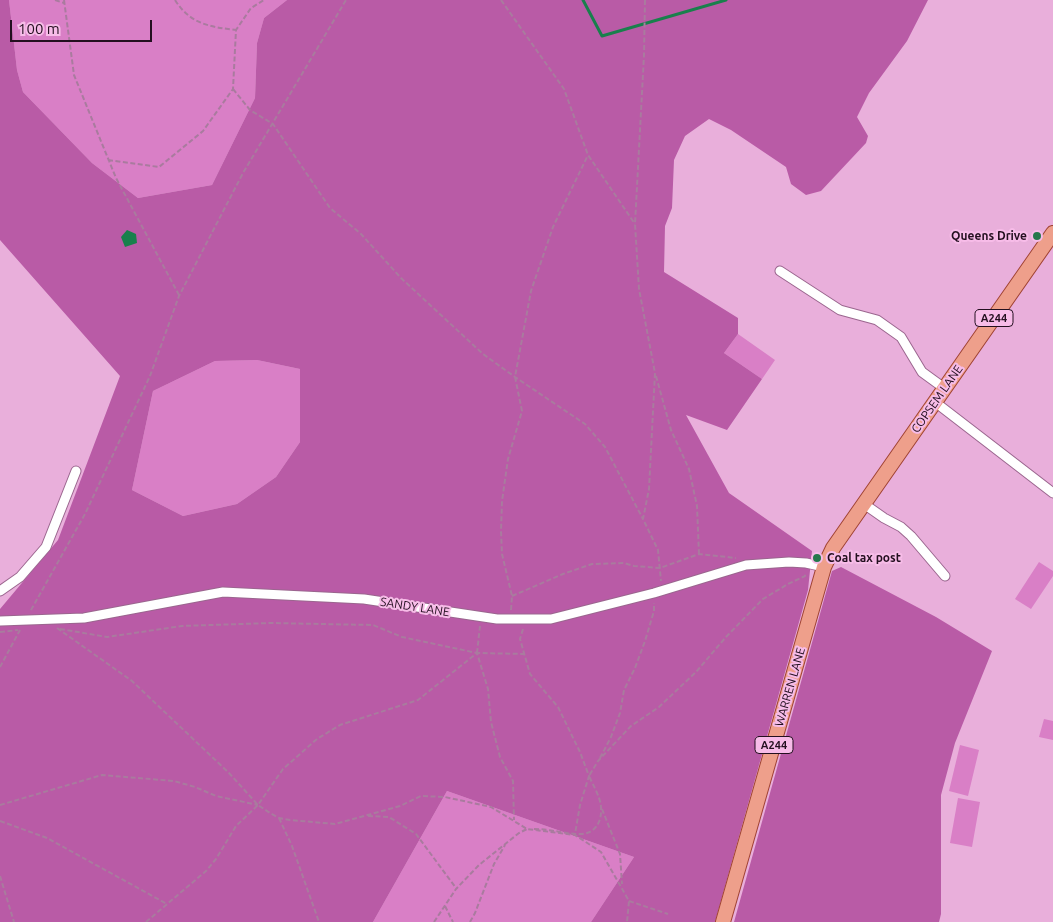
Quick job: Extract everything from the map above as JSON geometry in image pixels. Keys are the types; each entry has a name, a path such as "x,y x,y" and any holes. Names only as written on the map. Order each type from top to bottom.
{"main road":[{"name":"COPSEM LANE","path":"824,567 833,548 1053,233"},
{"name":"WARREN LANE","path":"723,922 824,567"}],"street":[{"path":"780,271 840,310 877,320 901,336 922,372 944,388"},
{"path":"934,402 1053,493"},
{"path":"0,591 20,576 46,548 76,471"},
{"path":"864,504 884,518 901,526 945,576"},
{"name":"SANDY LANE","path":"0,621 84,618 223,592 364,600 480,617 551,619 658,592 746,565 789,562 824,567"}],"path":[{"path":"54,0 64,2 74,75 108,160 179,296"},
{"path":"175,0 192,20 215,28 236,30"},
{"path":"108,160 160,166 203,131 234,88 236,30 251,8 264,0"},
{"path":"0,667 85,514 150,376 179,296 243,173 346,0"},
{"path":"501,0 564,89 588,154 635,224"},
{"path":"645,0 635,224 639,289 655,373 671,430 689,469 697,506 699,554"},
{"path":"234,88 250,110 273,124 330,208 361,234 401,278 483,354 585,424 605,447 658,550 660,568 654,611 635,668 624,690 620,713 611,737 589,776 580,805 575,834"},
{"path":"509,619 512,596 502,554 502,501 508,458 522,411 516,378 530,291 553,228 588,154"},
{"path":"643,519 650,489 655,373"},
{"path":"512,596 592,564 624,564 660,568 699,554 735,558 760,564"},
{"path":"598,761 631,726 659,707 696,672 726,637 763,599 805,576 806,563"},
{"path":"480,617 477,654 488,689 491,722 500,757 513,781 514,821"},
{"path":"525,619 520,639 530,674 558,707 580,752 620,854 622,886"},
{"path":"44,620 132,681 229,773 258,805 279,818 335,824 400,806 421,796 445,798 491,807 527,829 580,834 592,832 599,825 602,807"},
{"path":"58,629 106,637 202,625 270,622 373,625 402,637 477,654 524,654"},
{"path":"0,632 20,630"},
{"path":"146,922 206,871 216,859 236,826 258,805 283,769 317,739 340,726 418,700 477,654"},
{"path":"0,805 102,776 174,781 216,796 258,805"},
{"path":"366,816 389,817 416,834 456,889"},
{"path":"279,818 292,846 320,922"},
{"path":"0,821 47,838 167,904"},
{"path":"434,922 456,889 479,865 519,833 527,829"},
{"path":"575,834 601,852 622,886 629,901 627,922"},
{"path":"470,922 494,864 506,843"},
{"path":"0,876 14,922"},
{"path":"629,901 668,914"},
{"path":"445,906 453,922"}],"shaded area":[{"path":"0,0 9,0 17,70 23,92 92,163 138,198 212,185 255,98 257,43 264,18 287,0 928,0 907,41 869,93 857,117 868,136 866,143 821,191 806,195 791,184 786,167 731,130 709,119 685,136 674,160 672,208 665,226 664,272 738,318 738,334 724,353 762,379 727,430 686,415 729,493 812,551 808,590 715,922 591,922 634,857 447,791 373,922 0,922 0,609 58,540 120,376 0,240","holes":["257,360 300,369 300,442 276,477 237,504 183,516 132,490 153,391 215,361"]},
{"path":"9,0 287,0 264,18 257,43 255,98 212,185 138,198 92,163 23,92 17,70"},
{"path":"127,230 136,234 137,243 125,247 121,237"},
{"path":"738,334 775,360 762,379 724,353"},
{"path":"257,360 300,369 300,442 276,477 237,504 183,516 132,490 153,391 215,361"},
{"path":"1039,562 1053,571 1053,576 1031,609 1015,599"},
{"path":"841,567 936,617 992,651 955,743 941,795 941,914 939,922 734,922 832,571"},
{"path":"1044,719 1053,721 1053,740 1039,737"},
{"path":"960,745 979,750 968,796 949,791"},
{"path":"447,791 634,857 591,922 373,922"},
{"path":"958,798 980,802 972,847 950,843"}],"waterway":[{"path":"583,0 602,36 726,0"}],"place":[{"name":"Queens Drive","path":"1037,236"},
{"name":"Coal tax post","path":"817,558"}]}
